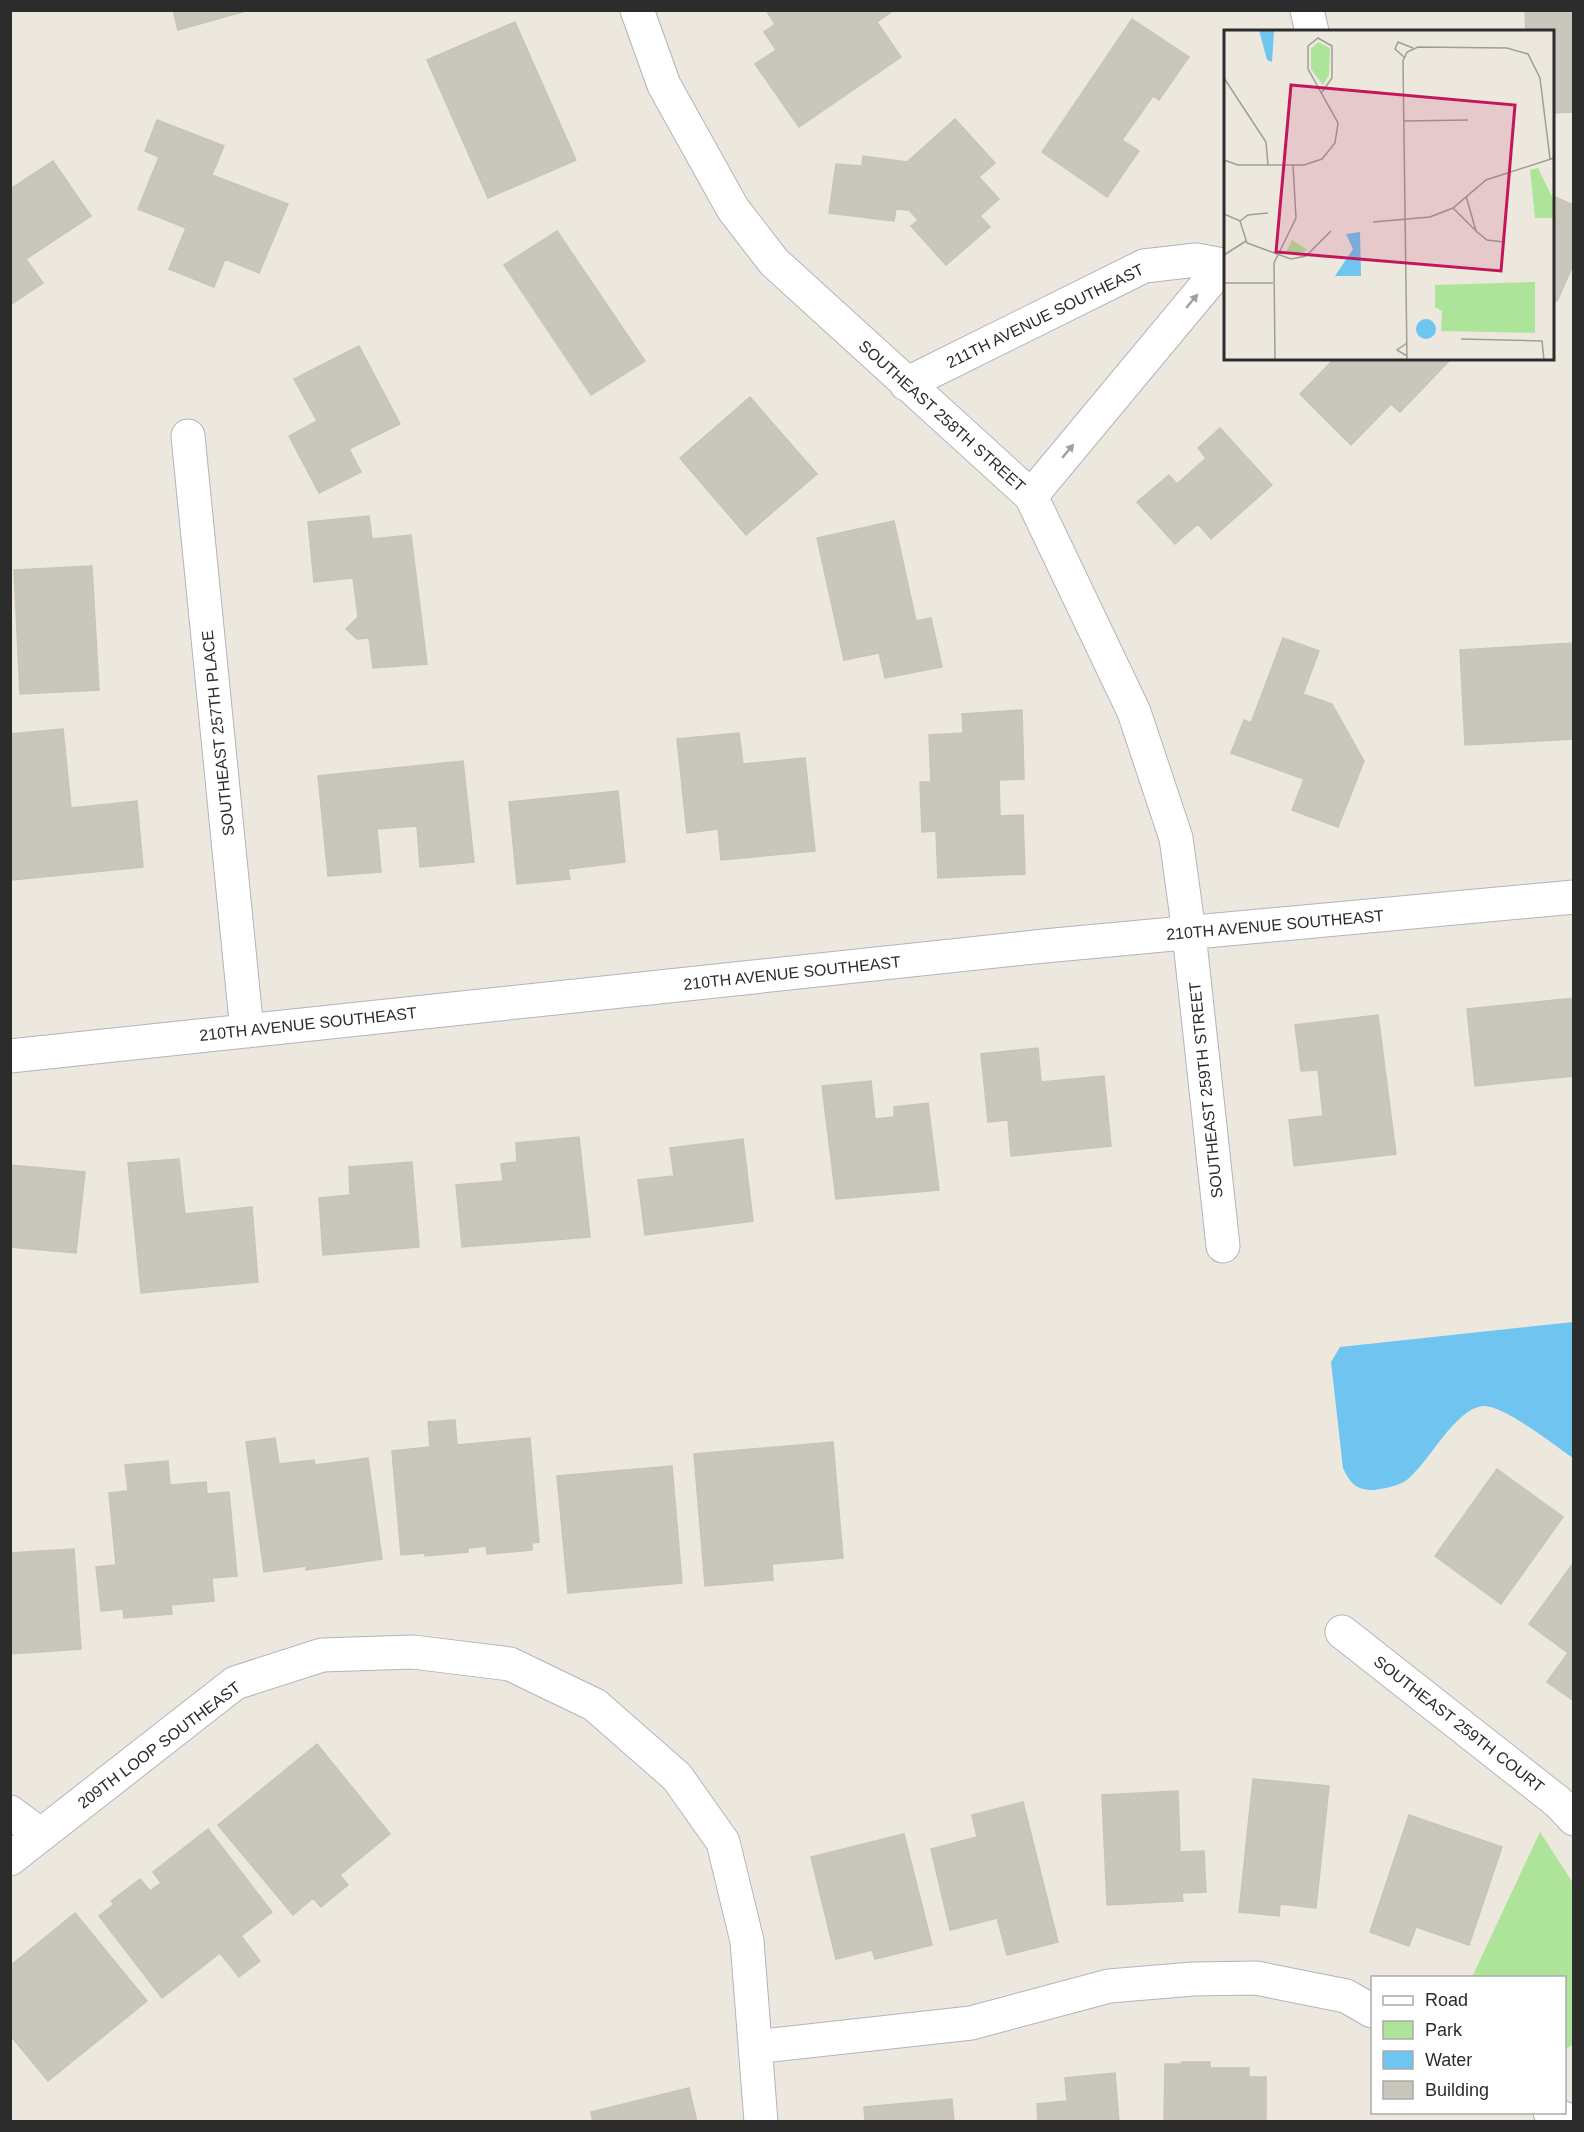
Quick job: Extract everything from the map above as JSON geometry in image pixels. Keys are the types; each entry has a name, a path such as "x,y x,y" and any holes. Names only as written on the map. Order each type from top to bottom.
{"street":[{"name":"SOUTHEAST 258TH STREET","path":"637,10 664,85 733,209 774,262 1031,496 1134,712 1176,838 1189,933"},
{"path":"1306,10 1311,30"},
{"name":"211TH AVENUE SOUTHEAST","path":"906,384 1144,266 1196,260 1224,264"},
{"name":"211TH AVENUE SOUTHEAST","path":"1031,496 1224,264"},
{"name":"SOUTHEAST 257TH PLACE","path":"188,436 247,1031"},
{"name":"210TH AVENUE SOUTHEAST","path":"10,1056 1032,948 1574,897"},
{"name":"SOUTHEAST 259TH STREET","path":"1189,933 1223,1246"},
{"name":"SOUTHEAST 259TH COURT","path":"1342,1632 1558,1802 1574,1819"},
{"name":"209TH LOOP SOUTHEAST","path":"10,1859 235,1683 322,1655 413,1652 510,1664 595,1705 677,1777 723,1842 747,1941 761,2121"},
{"path":"10,1812 41,1835"},
{"path":"755,2047 971,2023 1109,1986 1192,1979 1256,1978 1346,1996 1371,2010"},
{"path":"1555,2114 1572,2121"}],"green space":[{"path":"1540,1832 1573,1883 1573,2044 1566,2049 1566,1976 1472,1976"}],"water":[{"path":"1573,1322 1573,1458 1516,1419 1492,1407 1483,1406 1463,1416 1405,1481 1386,1488 1367,1490 1354,1485 1348,1478 1343,1468 1331,1362 1340,1347"}],"building":[{"path":"173,10 249,10 178,30"},
{"path":"766,10 890,10 891,12 877,22 901,57 799,127 755,64 776,50 764,32 775,24"},
{"path":"1525,10 1574,10 1574,112 1554,113 1554,30 1526,30"},
{"path":"1132,19 1189,57 1159,100 1153,96 1122,140 1139,151 1107,197 1042,152"},
{"path":"515,22 576,160 488,198 427,60"},
{"path":"955,119 995,163 979,177 999,199 980,216 990,227 946,265 911,226 918,220 909,210 896,209 894,221 829,213 836,164 862,166 863,156 907,162"},
{"path":"157,120 224,146 212,175 288,204 259,273 225,259 214,287 169,269 186,228 138,209 159,157 145,151"},
{"path":"53,161 91,216 26,259 43,283 10,305 10,185 12,188"},
{"path":"1554,197 1574,205 1574,263 1557,301 1554,300"},
{"path":"557,231 645,361 591,395 504,265"},
{"path":"359,346 400,424 349,449 361,472 319,493 289,436 317,421 294,379"},
{"path":"1333,360 1450,360 1400,412 1391,404 1351,445 1300,394"},
{"path":"750,397 817,474 746,535 680,458"},
{"path":"1220,428 1272,485 1211,539 1198,524 1175,544 1137,502 1169,475 1177,484 1206,458 1198,448"},
{"path":"369,516 372,539 411,535 427,664 373,668 369,638 357,639 346,629 358,617 353,578 314,582 308,522"},
{"path":"894,521 916,621 931,618 942,667 885,678 879,653 844,660 817,538"},
{"path":"92,566 99,690 20,694 14,570"},
{"path":"1283,638 1319,651 1303,694 1332,704 1364,761 1338,827 1292,810 1304,779 1231,753 1244,720 1251,723"},
{"path":"1573,643 1574,739 1465,745 1460,650"},
{"path":"1022,710 1024,779 999,780 1000,816 1023,815 1025,874 938,878 936,831 922,832 920,782 931,782 929,735 963,733 962,714"},
{"path":"63,729 71,808 137,801 143,867 12,880 10,734"},
{"path":"739,733 743,764 805,758 815,851 721,860 718,829 687,833 677,739"},
{"path":"463,761 474,862 420,867 417,826 377,829 381,872 328,876 318,776"},
{"path":"618,791 625,862 568,869 570,879 517,884 509,802"},
{"path":"1574,998 1574,1076 1475,1086 1467,1009"},
{"path":"1378,1015 1396,1154 1294,1166 1289,1120 1323,1116 1318,1070 1301,1071 1295,1025"},
{"path":"1038,1048 1041,1082 1104,1076 1111,1146 1011,1156 1008,1120 988,1122 981,1054"},
{"path":"871,1081 875,1119 894,1117 894,1107 928,1103 939,1190 836,1199 822,1086"},
{"path":"579,1137 590,1237 462,1247 456,1185 503,1181 501,1164 517,1162 516,1143"},
{"path":"743,1139 753,1221 645,1235 638,1180 674,1176 670,1148"},
{"path":"179,1159 185,1214 252,1207 258,1282 141,1293 128,1163"},
{"path":"412,1162 419,1247 323,1255 319,1198 350,1195 349,1167"},
{"path":"10,1165 85,1172 76,1253 10,1247"},
{"path":"455,1420 457,1445 530,1438 539,1542 532,1543 532,1550 487,1554 486,1546 468,1548 468,1552 425,1556 425,1553 401,1555 392,1451 430,1447 428,1422"},
{"path":"275,1438 279,1464 314,1460 315,1465 368,1458 382,1559 306,1570 306,1566 264,1572 246,1442"},
{"path":"833,1442 843,1558 772,1564 773,1580 705,1586 694,1454"},
{"path":"168,1461 170,1485 206,1482 207,1494 229,1492 237,1576 212,1578 214,1601 171,1605 172,1614 124,1618 123,1609 101,1611 96,1567 116,1565 109,1493 128,1491 125,1465"},
{"path":"672,1466 682,1583 568,1593 557,1476"},
{"path":"1497,1469 1563,1517 1501,1604 1435,1556"},
{"path":"74,1549 81,1649 10,1654 10,1553"},
{"path":"1574,1562 1574,1701 1547,1682 1568,1653 1529,1624"},
{"path":"317,1744 390,1834 340,1875 348,1885 321,1907 313,1898 293,1915 218,1825"},
{"path":"1253,1779 1329,1786 1316,1908 1280,1904 1279,1916 1239,1912"},
{"path":"1178,1791 1180,1852 1204,1851 1206,1892 1182,1893 1183,1901 1107,1905 1102,1795"},
{"path":"1023,1802 1058,1942 1007,1955 997,1918 950,1930 931,1849 977,1837 972,1815"},
{"path":"1409,1815 1502,1847 1469,1945 1416,1927 1409,1946 1370,1932"},
{"path":"208,1829 272,1912 241,1936 260,1961 239,1977 220,1953 162,1998 99,1916 114,1904 111,1901 140,1879 150,1891 161,1883 153,1872"},
{"path":"904,1834 932,1945 875,1959 872,1950 836,1959 811,1857"},
{"path":"75,1913 147,2001 48,2081 10,2035 10,1966"},
{"path":"1182,2062 1210,2062 1210,2068 1249,2068 1249,2077 1266,2077 1266,2120 1164,2122 1165,2064 1182,2064"},
{"path":"1115,2073 1119,2122 1038,2122 1037,2104 1067,2101 1065,2078"},
{"path":"689,2088 697,2122 593,2122 591,2112"},
{"path":"952,2099 954,2122 865,2122 864,2107"}]}
